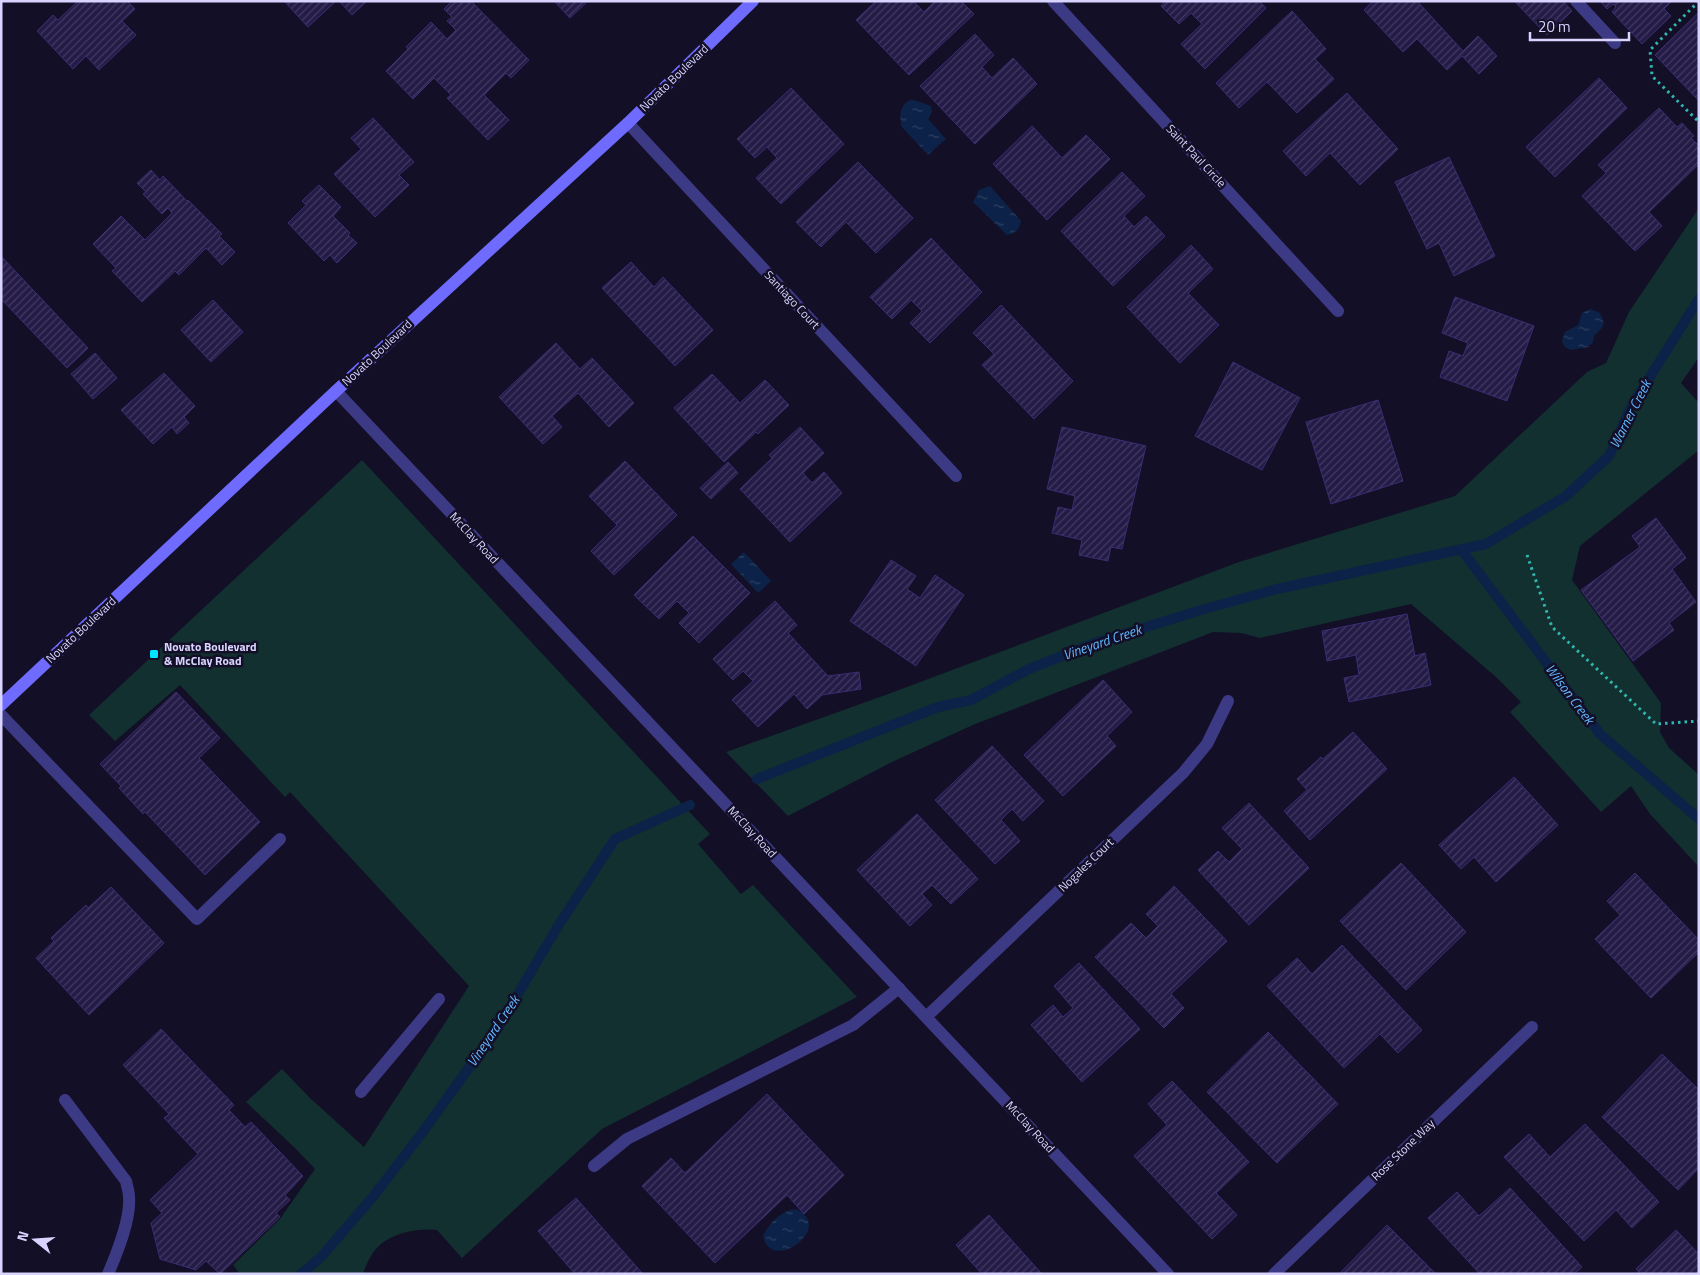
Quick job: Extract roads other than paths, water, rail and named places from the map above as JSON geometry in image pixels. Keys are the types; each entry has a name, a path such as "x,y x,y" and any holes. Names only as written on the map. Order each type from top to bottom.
{"main road":[{"name":"Novato Boulevard","path":"1,705 336,391 628,123 753,1"}],"street":[{"name":"Saint Paul Circle","path":"1053,1 1338,311"},
{"path":"1576,1 1615,43"},
{"name":"Santiago Court","path":"628,123 956,476"},
{"name":"McClay Road","path":"336,391 1168,1274"},
{"name":"Nogales Court","path":"926,1017 1183,773 1207,744 1228,701"},
{"path":"1,715 197,919 280,839"},
{"path":"594,1166 627,1139 853,1024 899,988"},
{"path":"361,1092 439,998"},
{"name":"Rose Stone Way","path":"1274,1274 1532,1027"},
{"path":"65,1100 126,1181 129,1197 126,1222 108,1274"}],"water":[{"path":"910,100 931,106 932,112 928,119 946,139 928,155 901,126 902,108"},
{"path":"990,186 1021,221 1017,231 1007,235 973,202 979,190"},
{"path":"1590,309 1600,313 1604,323 1594,336 1593,342 1588,347 1571,350 1565,347 1562,341 1565,332 1578,325 1582,313"},
{"path":"744,552 771,581 758,593 731,564"},
{"path":"795,1209 806,1217 809,1226 805,1235 798,1244 788,1249 777,1251 768,1247 763,1236 769,1227 780,1215"}],"waterway":[{"name":"Vineyard Creek","path":"757,779 938,707 971,700 1029,669 1095,643 1277,589 1486,544 1566,496 1609,456 1631,407 1699,299"},
{"name":"Wilson Creek","path":"1461,549 1600,734 1699,819"},
{"name":"Vineyard Creek","path":"301,1274 321,1257 372,1198 422,1133 499,1026 558,926 615,839 690,805"}],"place":[{"name":"Novato Boulevard & McClay Road","path":"154,654"}],"water label":[{"name":"Warner Creek","path":"1630,414"}]}
